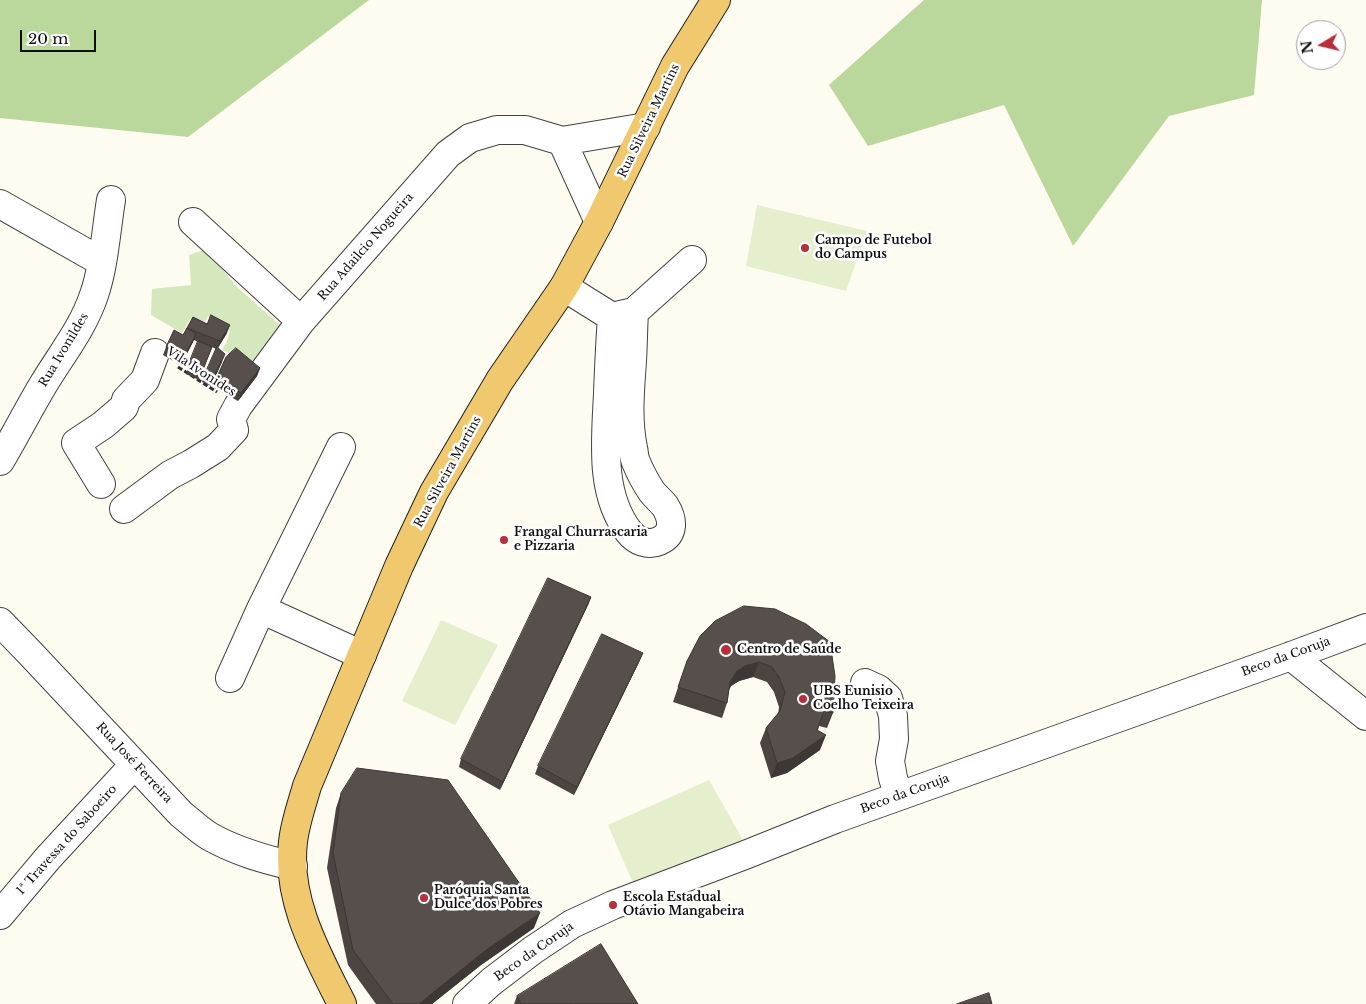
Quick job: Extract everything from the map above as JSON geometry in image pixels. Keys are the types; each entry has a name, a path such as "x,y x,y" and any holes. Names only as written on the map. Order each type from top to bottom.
{"main road":[{"name":"Rua Silveira Martins","path":"342,1004 306,929 297,898 293,866 293,842 307,786 398,566 434,492 500,380 564,287 599,222 675,66 716,0"}],"street":[{"name":"Rua Adailcio Nogueira","path":"238,406 301,321 448,154 470,138 497,130 525,130 562,141 646,128"},
{"path":"562,141 599,222"},
{"name":"Rua Ivonildes","path":"0,462 85,317 95,294 102,262 111,200"},
{"path":"0,204 102,262"},
{"path":"193,222 301,321"},
{"path":"623,315 630,434 635,462 670,517 671,526 668,535 652,543 641,542 633,536 625,527 617,512 607,472 606,423 623,315 692,260"},
{"path":"564,287 623,315"},
{"path":"101,484 76,443 103,425 124,407 126,400 145,380 155,353"},
{"path":"124,509 170,475 218,447 234,430 231,418 238,406"},
{"path":"230,678 261,609 341,447"},
{"path":"261,609 362,655"},
{"name":"Rua José Ferreira","path":"0,622 181,814 207,835 233,848 260,858 293,866"},
{"name":"Beco da Coruja","path":"467,1004 491,982 533,950 572,924 613,905 835,819 1366,628"},
{"path":"1291,656 1366,716"},
{"path":"865,683 878,689 888,698 893,716 894,739 890,761 899,796"},
{"name":"1ª Travessa do Saboeiro","path":"0,915 48,858 134,765"}],"path":[{"name":"Vila Ivonides","path":"155,353 238,406"}],"green space":[{"path":"0,0 369,0 188,137 0,118"},
{"path":"924,0 1262,0 1254,95 1169,116 1073,246 1004,105 868,146 829,85"},
{"name":"Campo de Futebol do Campus","path":"757,205 867,231 846,291 746,266"},
{"path":"206,249 237,287 280,325 255,365 222,350 230,331 208,316 202,327 190,319 182,333 151,315 152,289 191,285 189,255"},
{"path":"441,620 498,645 455,725 402,701"},
{"path":"709,780 743,840 633,883 608,825"}],"building":[{"path":"211,315 230,325 220,341 187,328 193,317 207,324"},
{"path":"187,328 196,334 184,357 166,347 174,330 183,335"},
{"path":"198,341 212,347 202,372 188,366"},
{"path":"217,347 225,354 213,378 205,374"},
{"path":"236,348 260,368 241,393 216,379 226,357"},
{"path":"548,578 591,597 503,782 461,759"},
{"name":"UBS Eunisio Coelho Teixeira","path":"744,606 775,609 806,624 830,642 835,676 833,713 824,711 817,730 826,735 793,758 777,763 766,728 780,711 785,692 779,677 772,667 759,662 745,666 737,671 730,682 727,703 678,687 687,661 700,636 715,621"},
{"path":"602,634 643,653 577,787 538,766"},
{"name":"Paróquia Santa Dulce dos Pobres","path":"357,768 448,780 540,913 486,950 419,1004 393,1004 353,950 333,853 341,793"},
{"path":"601,944 638,1004 521,1004 517,996"},
{"path":"989,993 992,1004 957,1004"}],"place":[{"name":"Campo de Futebol do Campus","path":"805,248"},
{"name":"Frangal Churrascaria e Pizzaria","path":"504,540"},
{"name":"Centro de Saúde","path":"726,650"},
{"name":"UBS Eunisio Coelho Teixeira","path":"803,699"},
{"name":"Paróquia Santa Dulce dos Pobres","path":"424,898"},
{"name":"Escola Estadual Otávio Mangabeira","path":"613,905"}]}
